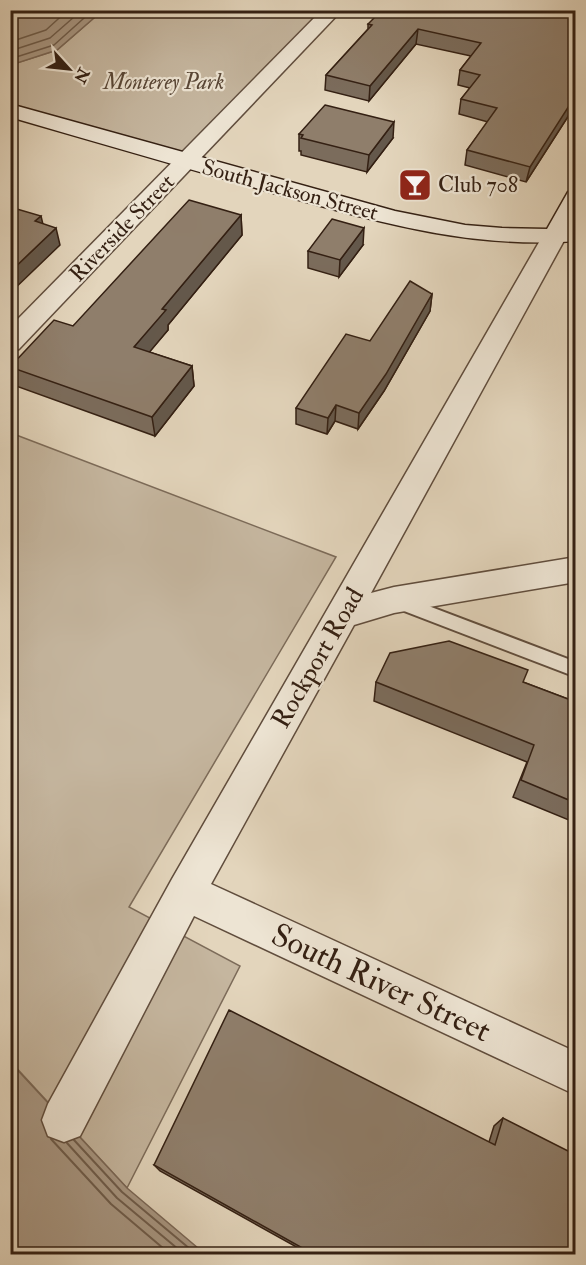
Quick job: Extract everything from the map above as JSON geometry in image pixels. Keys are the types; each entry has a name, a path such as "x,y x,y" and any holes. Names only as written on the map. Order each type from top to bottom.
{"street":[{"name":"Riverside Street","path":"10,344 333,10"},
{"name":"South Jackson Street","path":"10,110 186,162 417,225 495,237 565,235"},
{"name":"Rockport Road","path":"64,1120 186,892 341,615 565,235 576,197"},
{"path":"341,615 394,600 576,569"},
{"name":"South River Street","path":"186,892 576,1074"}],"lane":[{"path":"394,600 576,670"}],"green space":[{"name":"Monterey Park","path":"102,11 333,11 186,162 11,110 10,65 57,50"},
{"path":"11,433 336,557 129,907 240,966 127,1188 11,1062"}],"water":[{"path":"11,10 102,11 57,50 11,65"},
{"path":"10,1062 127,1188 205,1254 11,1254"}],"building":[{"path":"382,10 576,10 576,95 530,167 467,150 497,108 461,99 480,75 460,70 481,43 418,29 370,86 326,75 372,25 368,24"},
{"path":"325,105 394,122 369,155 301,138 303,135 299,134"},
{"path":"189,200 241,215 162,309 166,310 134,347 192,366 152,417 10,367 54,320 73,326"},
{"path":"10,207 41,216 35,221 56,228 10,272"},
{"path":"332,219 364,228 340,260 308,251"},
{"path":"410,281 432,294 386,374 359,413 336,405 328,418 296,408 346,334 370,341"},
{"path":"449,641 528,670 523,682 576,702 576,803 521,780 534,745 376,682 390,653"},
{"path":"229,1010 495,1145 503,1118 576,1155 576,1254 313,1254 154,1165"}],"place":[{"name":"Club 708","path":"415,185"}]}
